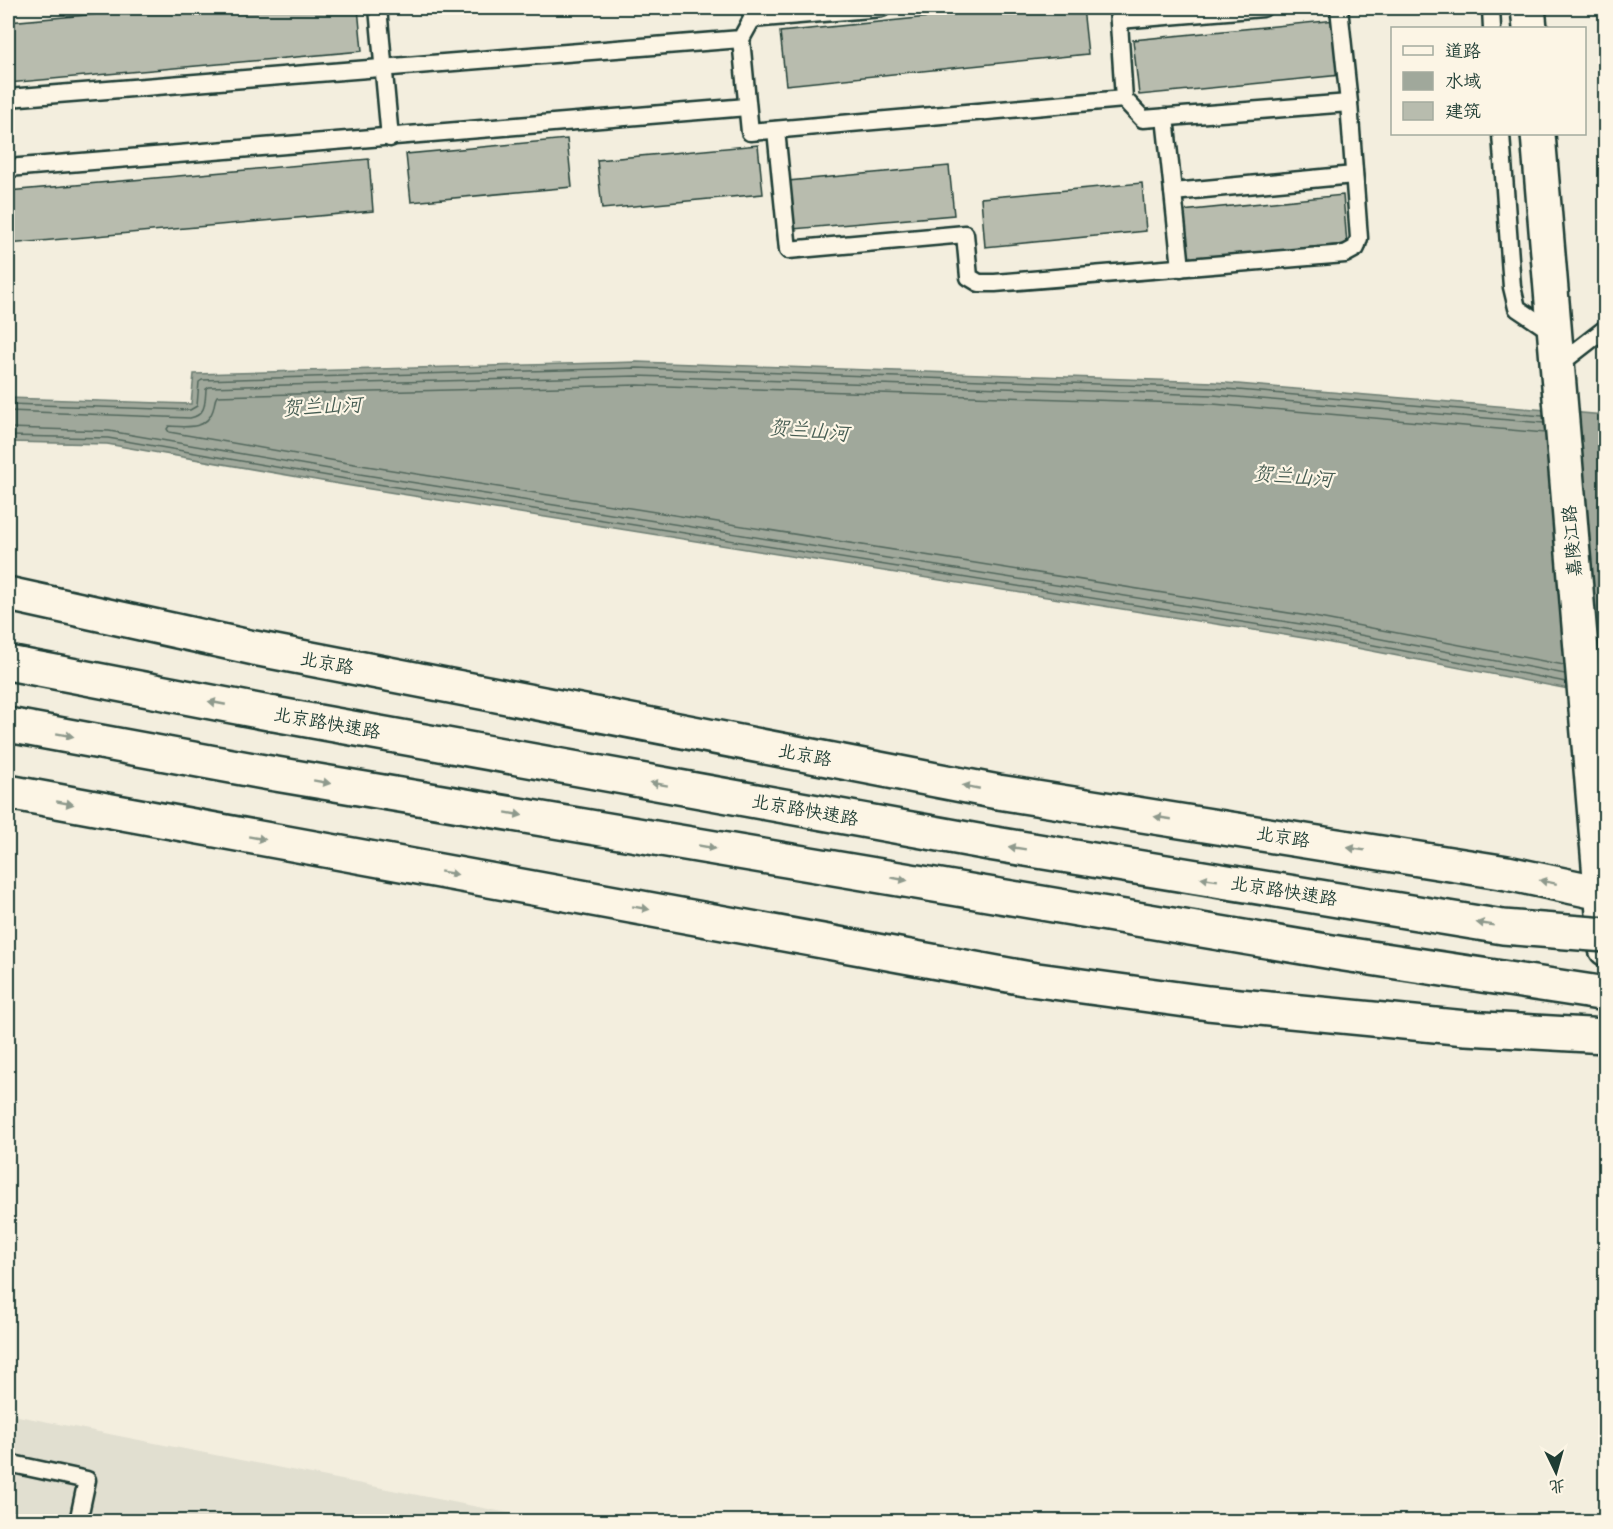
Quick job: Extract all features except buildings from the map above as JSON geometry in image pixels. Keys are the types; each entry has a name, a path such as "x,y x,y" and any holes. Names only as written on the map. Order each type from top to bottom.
{"main road":[{"path":"1528,8 1530,27"},
{"name":"嘉陵江路","path":"1538,135 1603,893 1605,948"},
{"name":"北京路","path":"8,594 254,648 998,792 1507,873 1603,893"},
{"name":"北京路快速路","path":"8,663 274,714 1000,845 1503,927 1605,935"},
{"path":"8,725 264,772 1326,951 1605,994"},
{"path":"8,792 1030,979 1208,1003 1466,1028 1605,1036"}],"lane":[{"path":"378,8 390,138"},
{"path":"882,8 751,13 741,39 750,132 1124,99"},
{"path":"1263,8 1118,14 1124,99 1143,119 1349,103"},
{"path":"776,130 788,250 965,234 969,276 979,283 1345,254 1356,248 1359,238 1339,8"},
{"path":"1491,8 1492,27"},
{"path":"8,98 741,39"},
{"path":"8,168 747,107"},
{"path":"1165,117 1181,268"},
{"path":"1500,135 1512,287 1517,308 1555,333"},
{"path":"1173,192 1354,176"},
{"path":"1557,366 1605,328"},
{"path":"8,1463 87,1480 78,1521"}],"shaded area":[{"path":"8,1414 548,1521 8,1521"}],"water":[{"name":"贺兰山河","path":"637,362 1214,382 1605,415 1605,696 1310,639 345,485 107,444 8,442 8,398 191,404 194,374"}]}
